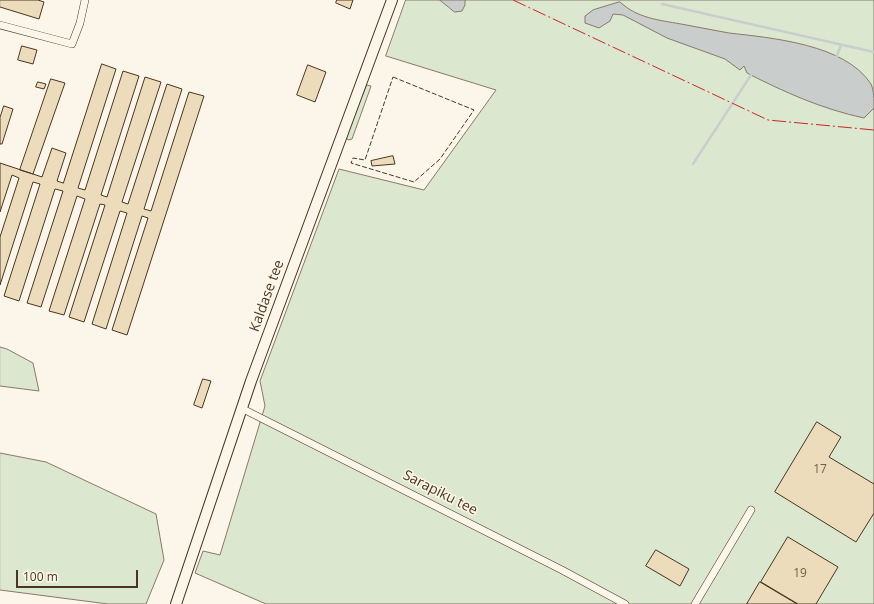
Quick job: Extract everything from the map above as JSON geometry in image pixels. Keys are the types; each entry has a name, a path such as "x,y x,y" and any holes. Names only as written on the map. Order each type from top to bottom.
{"street":[{"path":"0,25 72,44 80,23 84,0"},
{"name":"Kaldase tee","path":"176,604 241,408 392,0"},
{"name":"Sarapiku tee","path":"241,408 526,552 625,604"},
{"path":"696,604 751,510"}],"green space":[{"path":"406,0 874,0 874,604 266,604 195,573 203,551 220,555 265,406 260,381 339,169 424,190 496,90 386,56"},
{"path":"367,85 371,86 370,89 352,139 348,140 346,137 347,134"},
{"path":"0,347 7,349 33,363 39,391 0,386"},
{"path":"0,453 46,462 156,514 164,560 146,604 108,604 0,590"}],"shaded area":[{"path":"440,0 465,0 465,5 462,11 455,12"},
{"path":"620,2 633,12 656,20 729,33 766,37 806,45 826,52 844,60 859,71 871,84 874,108 864,118 818,105 775,87 747,73 744,66 740,70 725,59 667,38 623,15 613,14 610,21 599,28 585,23 585,16 593,10"}],"building":[{"path":"0,0 38,0 44,2 39,19 0,7"},
{"path":"337,0 353,0 350,9 336,3"},
{"path":"22,46 37,50 33,64 18,60"},
{"path":"102,64 116,69 78,188 85,190 123,71 139,76 101,195 107,197 145,77 161,82 122,202 128,204 167,84 182,89 144,209 151,211 189,92 204,96 127,335 112,330 148,218 142,216 106,329 92,324 127,213 120,211 84,322 69,317 105,205 100,204 64,315 49,311 85,199 77,196 41,307 27,303 63,191 55,189 19,301 4,296 40,184 33,182 0,285 0,237 19,178 12,175 0,212 0,163 42,177 52,148 66,153 57,181 63,183"},
{"path":"308,65 326,72 315,102 297,95"},
{"path":"51,79 65,83 33,174 20,170"},
{"path":"38,82 46,84 44,89 36,87"},
{"path":"4,106 13,109 2,144 0,144 0,118"},
{"path":"393,156 395,164 372,166 371,161"},
{"path":"203,379 211,381 202,408 194,405"},
{"path":"817,422 841,437 829,457 874,484 874,513 856,542 775,492"},
{"path":"788,537 838,567 816,604 798,604 761,582"},
{"path":"656,550 689,569 680,586 646,566"},
{"path":"760,582 797,604 747,604"}],"waterway":[{"path":"662,4 874,52"},
{"path":"836,58 841,45"},
{"path":"693,164 751,75"}],"fence":[{"path":"393,77 474,110 440,159 414,182 351,163 353,158 365,160 393,77"}],"power":[{"path":"513,0 768,120 874,130"}]}
